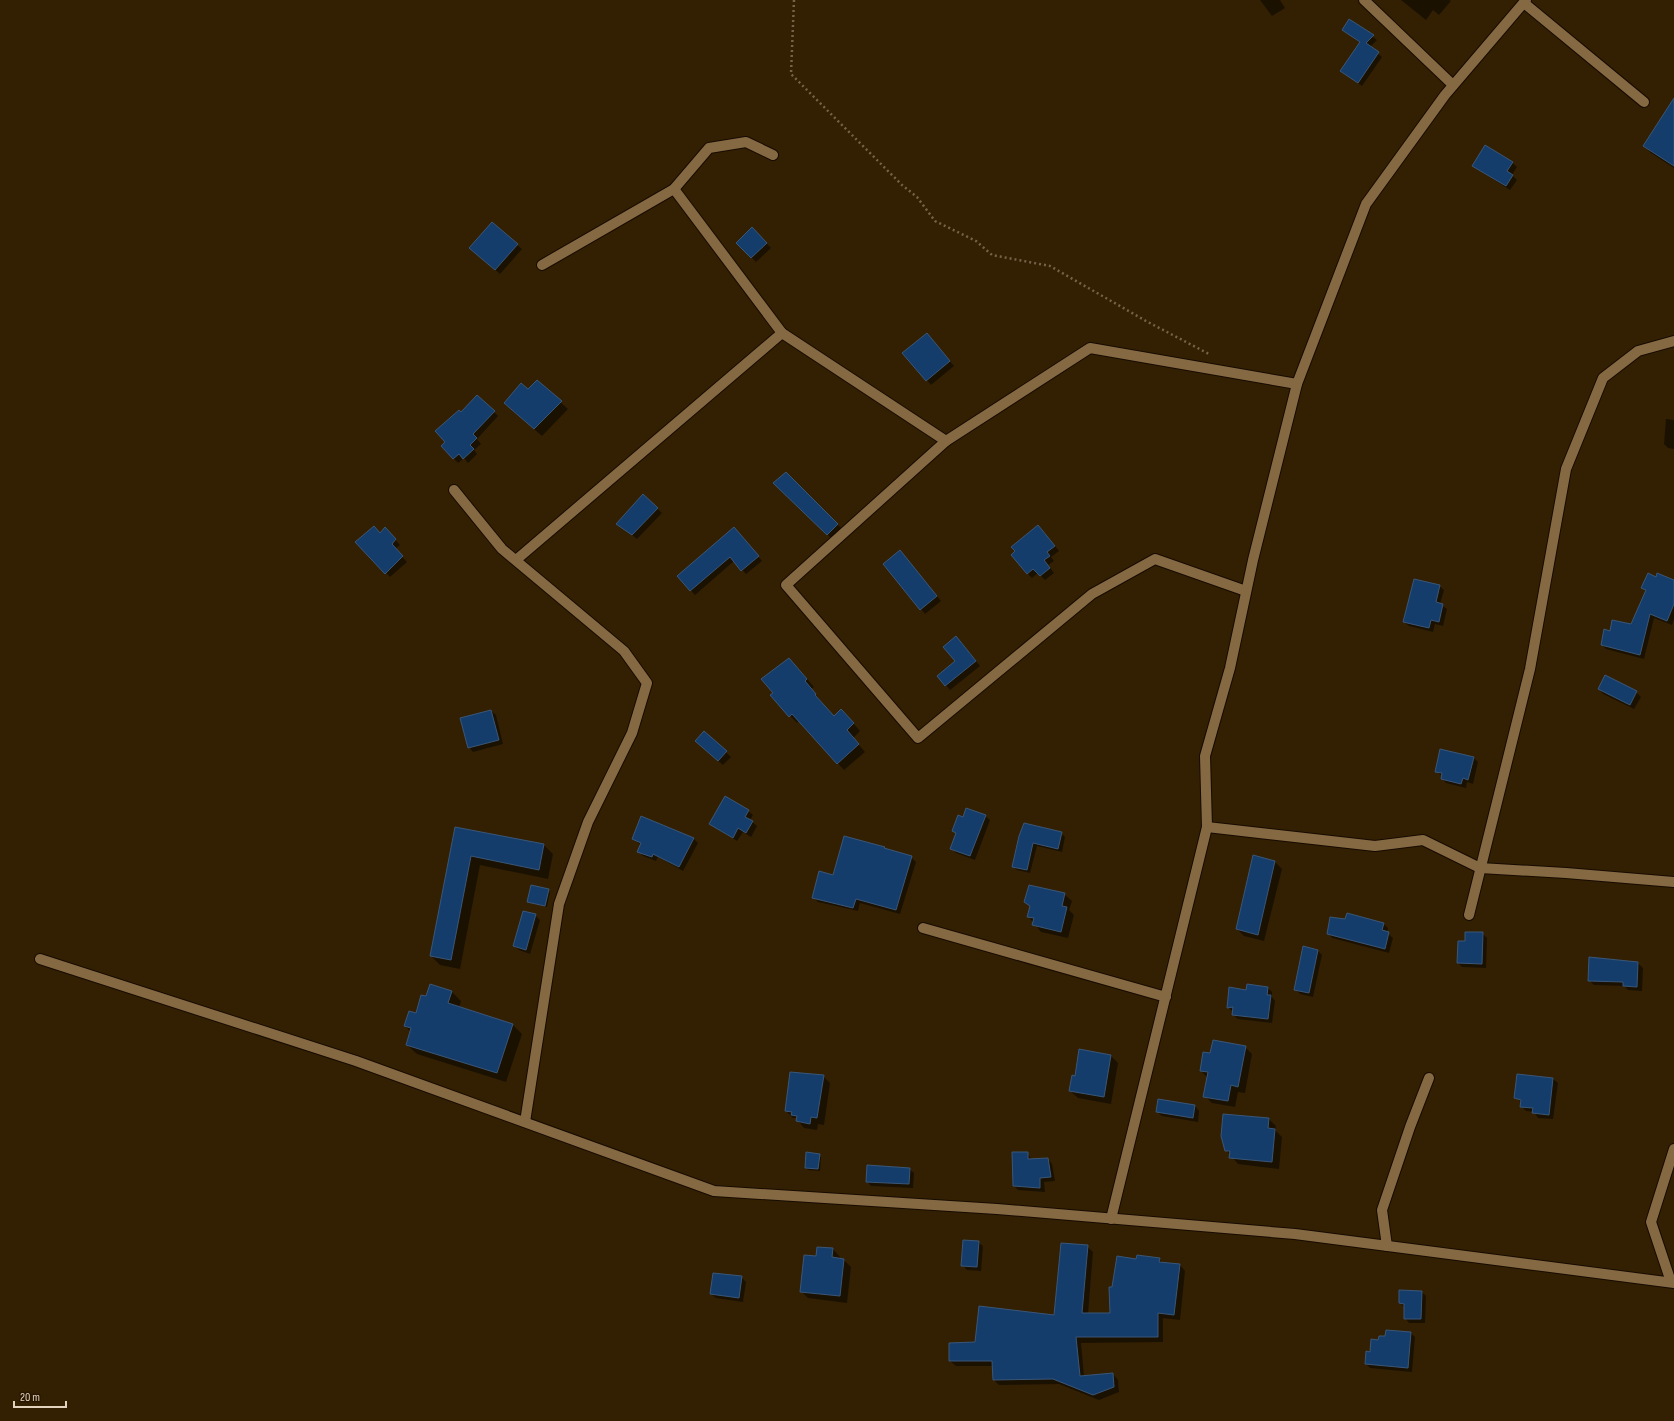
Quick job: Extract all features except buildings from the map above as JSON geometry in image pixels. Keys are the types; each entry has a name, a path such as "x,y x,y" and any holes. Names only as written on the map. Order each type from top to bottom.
{"street":[{"path":"1364,0 1453,85"},
{"path":"1111,1219 1207,827 1205,756 1230,668 1246,592 1297,384 1366,204 1453,85 1525,1 1644,102"},
{"path":"542,265 674,189 709,148 746,142 773,155"},
{"path":"674,189 782,333 946,441"},
{"path":"516,560 782,333"},
{"path":"1469,915 1530,669 1566,469 1603,378 1638,351 1674,341"},
{"path":"1246,592 1155,560 1092,594 918,738 786,585 946,441 1090,348 1297,384"},
{"path":"454,490 502,549 624,651 647,683 632,733 588,822 559,904 525,1122"},
{"path":"1207,827 1375,846 1423,840 1480,868 1566,873 1674,882"},
{"path":"923,928 1166,997"},
{"path":"40,959 356,1061 714,1191 997,1209 1295,1234 1673,1283 1652,1222 1674,1149"},
{"path":"1387,1246 1382,1210 1410,1127 1429,1078"}],"path":[{"path":"794,0 791,74 902,186 917,197 935,221 976,241 992,255 1050,266 1146,321 1209,354"}]}
